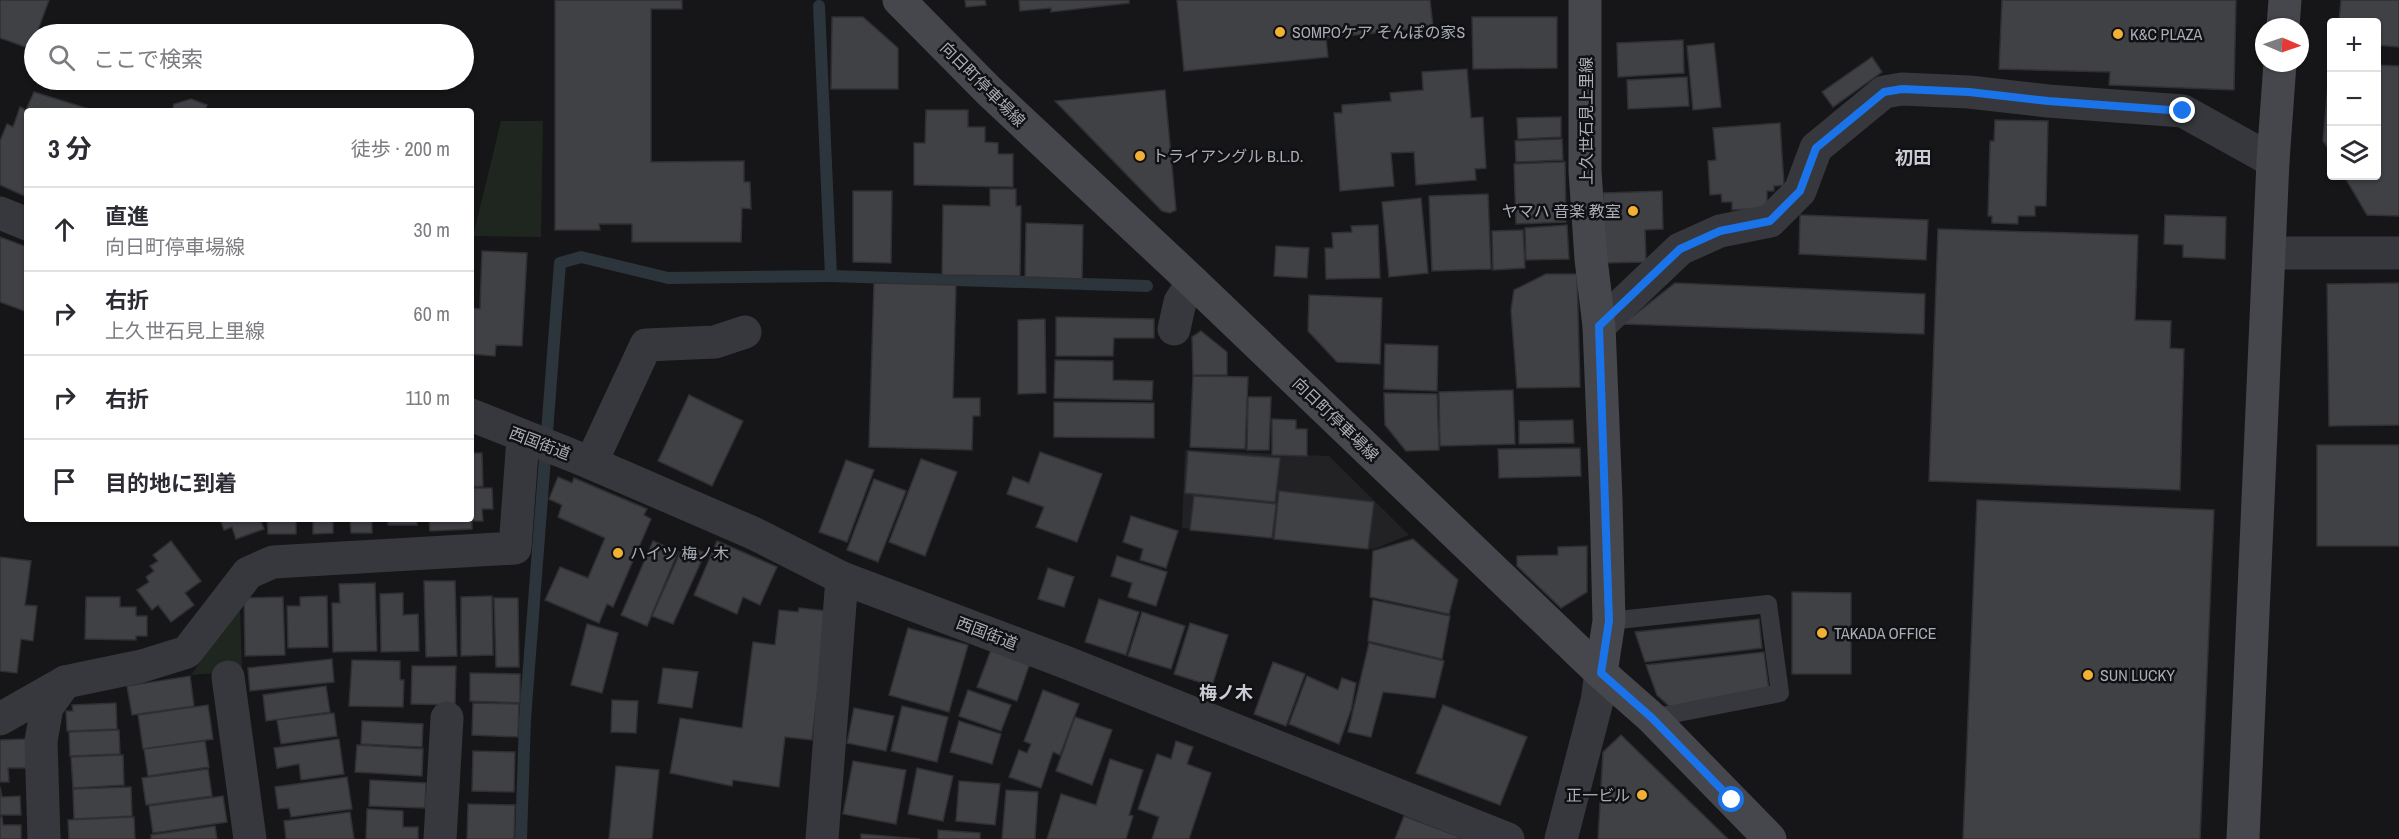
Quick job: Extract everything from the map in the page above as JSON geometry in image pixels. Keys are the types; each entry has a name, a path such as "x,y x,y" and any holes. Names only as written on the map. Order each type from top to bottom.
{"main road":[{"name":"向日町停車場線","path":"899,0 989,91 1193,282 1601,673 1652,718 1770,839"},
{"name":"上久世石見上里線","path":"1585,0 1585,171 1591,259 1599,326 1609,621 1601,673"},
{"path":"2284,18 2285,0"},
{"path":"2243,839 2273,161 2279,72"}],"street":[{"path":"1599,326 1680,249 1720,231 1770,221 1800,191 1816,148 1884,92 1902,89 1969,92 2048,101 2183,111 2273,161"},
{"path":"0,213 24,223"},
{"path":"2270,253 2399,253"},
{"path":"1174,329 1180,302 1193,282"},
{"path":"591,463 646,345 715,342 745,332"},
{"name":"西国街道","path":"474,416 523,438 591,463 753,533 842,578 1086,671 1508,839"},
{"path":"0,719 65,682 142,666 187,652 248,573 273,562 515,548 523,438"},
{"path":"822,839 842,578"},
{"path":"1561,839 1597,701 1601,673"},
{"path":"228,677 250,839"},
{"path":"44,839 41,741 47,707 65,682"},
{"path":"440,839 447,718"}],"lane":[{"path":"1609,621 1768,604 1780,693 1652,718"}],"shaded area":[{"path":"501,121 543,121 541,237 474,236"},
{"path":"1185,450 1329,456 1409,535 1374,549 1182,528"},
{"path":"240,606 242,671 191,675"}],"building":[{"path":"0,0 49,0 40,24 24,24 24,47 0,38"},
{"path":"555,0 682,0 682,9 651,9 651,162 744,161 744,182 750,182 751,209 742,208 741,242 632,242 632,224 599,224 600,230 555,230"},
{"path":"965,0 985,0 986,5 966,7"},
{"path":"1019,0 1129,0 1129,3 1051,12 1051,8 1020,11"},
{"name":"SOMPOケア そんぽの家S","path":"1177,0 1430,0 1433,27 1326,38 1328,57 1184,71"},
{"name":"K&C PLAZA","path":"2002,0 2236,0 2234,90 2109,85 2110,72 1999,69"},
{"path":"2341,0 2399,0 2399,47 2381,45 2381,18 2339,18"},
{"path":"832,17 863,17 898,48 898,89 831,89"},
{"path":"1472,17 1557,17 1557,68 1473,69"},
{"path":"1683,40 1684,73 1618,77 1617,43"},
{"path":"1714,43 1721,107 1693,110 1687,46"},
{"path":"1872,57 1882,72 1833,107 1822,92"},
{"path":"2381,65 2399,66 2399,216 2367,215 2346,180 2381,180"},
{"path":"1467,69 1471,118 1483,117 1486,168 1475,169 1476,180 1416,185 1414,152 1391,153 1394,186 1340,191 1334,113 1342,113 1342,105 1391,101 1390,93 1423,90 1422,72"},
{"path":"1687,77 1689,106 1628,109 1627,80"},
{"name":"トライアングル B.L.D.","path":"1165,90 1176,210 1170,213 1162,211 1055,101"},
{"path":"34,92 86,108 27,108"},
{"path":"2327,96 2327,147 2323,141"},
{"path":"191,99 207,105 206,108 173,108 174,104"},
{"path":"20,107 24,109 24,196 0,185 0,141 7,124 13,127"},
{"path":"926,110 968,110 968,127 985,127 985,142 998,143 998,154 1013,154 1013,187 914,185 914,143 925,143"},
{"path":"1561,117 1561,137 1518,139 1517,118"},
{"path":"1995,120 2048,121 2046,206 2035,206 2035,216 2018,216 2018,224 1992,223 1992,216 1988,216 1990,141 1994,141"},
{"path":"1780,123 1784,185 1774,186 1774,191 1767,191 1767,208 1732,210 1732,202 1722,202 1721,194 1710,195 1708,161 1716,160 1713,128"},
{"path":"1562,139 1563,160 1516,162 1515,141"},
{"path":"1565,162 1566,222 1516,224 1514,164"},
{"path":"990,189 1016,189 1016,206 1021,206 1020,276 942,275 943,205 990,206"},
{"path":"853,191 892,191 891,263 853,262"},
{"name":"ヤマハ 音楽 教室","path":"1662,191 1663,229 1645,230 1646,262 1606,263 1603,193"},
{"path":"1488,194 1491,269 1432,271 1429,196"},
{"path":"1421,198 1428,273 1389,277 1382,202"},
{"path":"1800,215 1928,220 1926,260 1799,254"},
{"path":"2165,215 2226,217 2225,259 2183,257 2183,245 2164,244"},
{"path":"1026,223 1083,225 1082,279 1025,277"},
{"path":"1378,225 1380,278 1326,279 1325,248 1333,248 1332,233 1352,232 1351,226"},
{"path":"1567,225 1569,259 1526,260 1525,228"},
{"path":"1938,229 2138,235 2135,320 2171,321 2170,348 2184,349 2180,490 1929,481"},
{"path":"1523,230 1525,268 1493,270 1492,231"},
{"path":"0,237 24,246 24,311 0,302"},
{"path":"1276,246 1309,248 1307,278 1274,276"},
{"path":"482,251 527,253 522,346 496,345 495,356 474,354 474,308 480,309"},
{"path":"1546,274 1577,274 1580,387 1517,388 1511,310 1514,290"},
{"path":"874,283 956,285 953,398 980,398 980,416 973,416 972,450 869,447"},
{"path":"1675,283 1925,294 1924,334 1623,324"},
{"path":"2399,283 2399,425 2329,426 2327,284"},
{"path":"1309,295 1382,298 1380,364 1337,362 1308,331"},
{"path":"1056,317 1154,319 1154,338 1114,338 1113,356 1056,356"},
{"path":"1045,319 1046,393 1018,394 1018,320"},
{"path":"1201,331 1227,352 1227,375 1193,375 1192,337"},
{"path":"1385,344 1438,346 1437,391 1384,389"},
{"path":"1055,360 1113,361 1113,380 1153,381 1152,400 1054,398"},
{"path":"1193,376 1248,377 1245,449 1190,447"},
{"path":"1513,390 1515,444 1440,446 1439,392"},
{"path":"1384,393 1437,394 1439,450 1406,451 1385,425"},
{"path":"689,395 743,421 712,486 658,461"},
{"path":"1248,397 1271,397 1269,450 1247,450"},
{"path":"1054,402 1154,403 1154,438 1054,437"},
{"path":"1272,419 1296,420 1296,429 1307,429 1307,456 1272,455"},
{"path":"1573,420 1574,443 1519,444 1519,421"},
{"path":"2317,445 2399,445 2399,546 2317,546"},
{"path":"1580,448 1581,476 1499,478 1498,449"},
{"path":"1188,451 1280,458 1275,502 1185,493"},
{"path":"1040,452 1102,474 1077,542 1036,527 1044,507 1007,494 1013,477 1029,483"},
{"path":"474,453 482,453 483,486 474,487"},
{"path":"921,459 957,472 925,556 889,542"},
{"path":"846,460 874,470 847,542 819,532"},
{"name":"ハイツ 梅ノ木","path":"558,477 572,483 574,478 647,509 644,515 651,519 613,607 607,604 599,623 545,600 560,567 588,578 605,538 558,517 562,505 549,499"},
{"path":"874,479 906,491 878,562 847,550"},
{"path":"474,488 492,488 493,509 482,509 483,521 474,521"},
{"path":"1279,491 1374,502 1368,549 1274,539"},
{"path":"1194,496 1276,504 1272,538 1190,530"},
{"name":"SUN LUCKY","path":"1977,500 2214,510 2200,839 1963,839"},
{"path":"1131,516 1178,531 1166,568 1140,560 1143,549 1123,542"},
{"path":"221,522 261,522 264,529 236,539 232,527 224,530"},
{"path":"267,522 296,522 296,534 268,534"},
{"path":"313,522 333,522 333,533 313,534"},
{"path":"350,522 372,522 372,533 351,533"},
{"path":"388,522 417,522 417,525 388,525"},
{"path":"429,522 472,522 472,529 430,531"},
{"path":"1413,539 1458,580 1449,614 1370,597 1373,551"},
{"path":"171,541 201,581 185,593 194,605 171,622 158,605 152,610 137,590 149,582 146,577 154,571 150,566 158,561 153,555"},
{"path":"653,541 678,552 647,626 621,615"},
{"path":"717,541 777,567 760,605 743,597 737,614 694,595"},
{"path":"684,544 705,553 673,624 652,616"},
{"path":"1587,546 1587,592 1561,608 1517,566 1517,556 1558,555 1558,547"},
{"path":"1117,556 1167,572 1156,606 1128,597 1132,583 1111,576"},
{"path":"0,557 31,561 25,605 37,606 33,641 21,639 17,673 0,671"},
{"path":"1048,568 1074,577 1064,607 1038,599"},
{"path":"424,581 455,581 457,656 426,657"},
{"path":"375,583 377,651 333,652 332,603 340,603 339,584"},
{"name":"TAKADA OFFICE","path":"1792,592 1851,593 1851,674 1792,674"},
{"path":"403,593 403,615 418,614 419,651 381,652 380,594"},
{"path":"327,596 328,647 288,648 287,606 300,606 300,597"},
{"path":"492,596 493,655 461,656 461,597"},
{"path":"86,597 120,597 120,607 136,607 136,616 147,616 147,636 136,636 136,640 85,639"},
{"path":"283,597 285,655 245,656 244,598"},
{"path":"494,598 518,598 519,667 496,667"},
{"path":"1099,599 1139,612 1126,655 1085,642"},
{"path":"1373,600 1450,616 1442,659 1368,641"},
{"path":"799,608 827,611 812,740 785,737 779,787 733,780 732,786 670,773 680,718 742,728 753,642 775,645 779,610 798,612"},
{"path":"1142,612 1185,626 1171,669 1128,656"},
{"path":"1759,619 1762,648 1645,662 1635,632"},
{"path":"1190,623 1228,635 1212,686 1174,674"},
{"path":"587,624 618,633 602,693 571,685"},
{"path":"908,628 968,645 949,712 889,695"},
{"path":"1369,643 1444,661 1435,698 1383,692 1371,737 1348,732"},
{"path":"991,650 1030,663 1017,701 977,687"},
{"path":"1764,652 1769,691 1670,707 1657,695 1646,665"},
{"path":"332,659 334,682 250,691 248,668"},
{"path":"352,660 400,661 400,680 404,680 403,707 349,706"},
{"path":"1273,662 1305,674 1286,726 1254,714"},
{"path":"412,666 456,666 455,705 411,704"},
{"path":"663,668 698,672 692,708 658,703"},
{"path":"470,673 520,674 520,703 470,701"},
{"path":"190,676 194,706 132,715 127,686"},
{"path":"1307,676 1338,690 1342,678 1356,683 1351,710 1339,744 1289,724"},
{"path":"326,686 330,712 266,721 263,695"},
{"path":"968,690 1011,705 1001,731 959,716"},
{"path":"1043,690 1079,704 1060,755 1053,752 1041,788 1009,777 1019,750 1027,753 1031,744 1024,741"},
{"path":"612,700 638,701 636,733 611,732"},
{"path":"116,703 117,729 67,731 66,711 73,711 72,705"},
{"path":"473,703 519,704 518,737 472,735"},
{"path":"208,705 213,739 143,749 138,715"},
{"path":"1443,705 1527,737 1500,805 1416,773"},
{"path":"902,706 948,717 937,762 891,751"},
{"path":"854,708 894,716 886,751 847,743"},
{"path":"334,713 337,736 281,744 277,720"},
{"path":"1075,717 1112,730 1092,785 1056,771"},
{"path":"362,721 423,724 422,747 361,744"},
{"path":"959,721 1001,734 992,764 950,752"},
{"path":"119,730 120,754 70,756 69,732"},
{"name":"正一ビル","path":"1621,735 1728,839 1598,839 1603,752"},
{"path":"26,739 27,768 8,768 9,782 0,782 0,740"},
{"path":"339,739 344,774 301,780 299,764 277,768 274,748"},
{"path":"205,741 209,767 148,776 144,749"},
{"path":"1176,741 1193,747 1187,764 1211,773 1189,839 1152,839 1159,817 1138,809 1157,754 1171,759"},
{"path":"357,745 423,749 422,776 355,772"},
{"path":"473,751 515,752 514,792 472,791"},
{"path":"123,755 124,785 73,788 71,757"},
{"path":"1110,759 1143,770 1129,815 1133,816 1126,839 1047,839 1061,794 1096,805"},
{"path":"853,761 906,770 896,824 843,814"},
{"path":"616,766 659,770 652,839 609,839"},
{"path":"917,768 953,776 943,821 908,814"},
{"path":"208,769 212,796 146,805 142,778"},
{"path":"347,777 352,809 291,817 289,808 278,809 275,787"},
{"path":"370,780 426,783 425,808 369,806"},
{"path":"959,781 1000,784 995,825 956,821"},
{"path":"0,787 2,797 20,796 21,815 0,815"},
{"path":"131,787 132,816 74,819 73,789"},
{"path":"1006,790 1038,792 1035,839 1002,839"},
{"path":"223,796 227,822 153,833 149,806"},
{"path":"468,804 515,805 514,839 467,839"},
{"path":"367,809 403,811 403,827 418,827 418,839 366,839"},
{"path":"350,812 354,839 286,839 284,821"},
{"path":"1404,816 1465,839 1395,839"},
{"path":"0,817 2,817 3,825 21,825 21,839 0,839"},
{"path":"134,817 135,839 69,839 68,820"},
{"path":"215,826 217,839 151,839 151,835"},
{"path":"938,830 980,833 980,839 938,839"},
{"path":"861,834 920,839 861,839"}],"waterway":[{"path":"521,839 525,719 560,263 581,257 668,278 831,276 819,6"},
{"path":"831,276 1147,286"}],"place":[{"name":"SOMPOケア そんぽの家S","path":"1280,32"},
{"name":"K&C PLAZA","path":"2118,34"},
{"name":"トライアングル B.L.D.","path":"1140,156"},
{"name":"ヤマハ 音楽 教室","path":"1633,211"},
{"name":"ハイツ 梅ノ木","path":"618,553"},
{"name":"TAKADA OFFICE","path":"1822,633"},
{"name":"SUN LUCKY","path":"2088,675"},
{"name":"正一ビル","path":"1642,795"}],"district":[{"name":"初田","path":"1913,157"},
{"name":"梅ノ木","path":"1226,692"}],"route":[{"path":"1732,800 1652,718 1601,673 1609,621 1599,326 1680,249 1720,231 1770,221 1800,191 1816,148 1884,92 1902,89 1969,92 2048,101 2183,111"}]}
